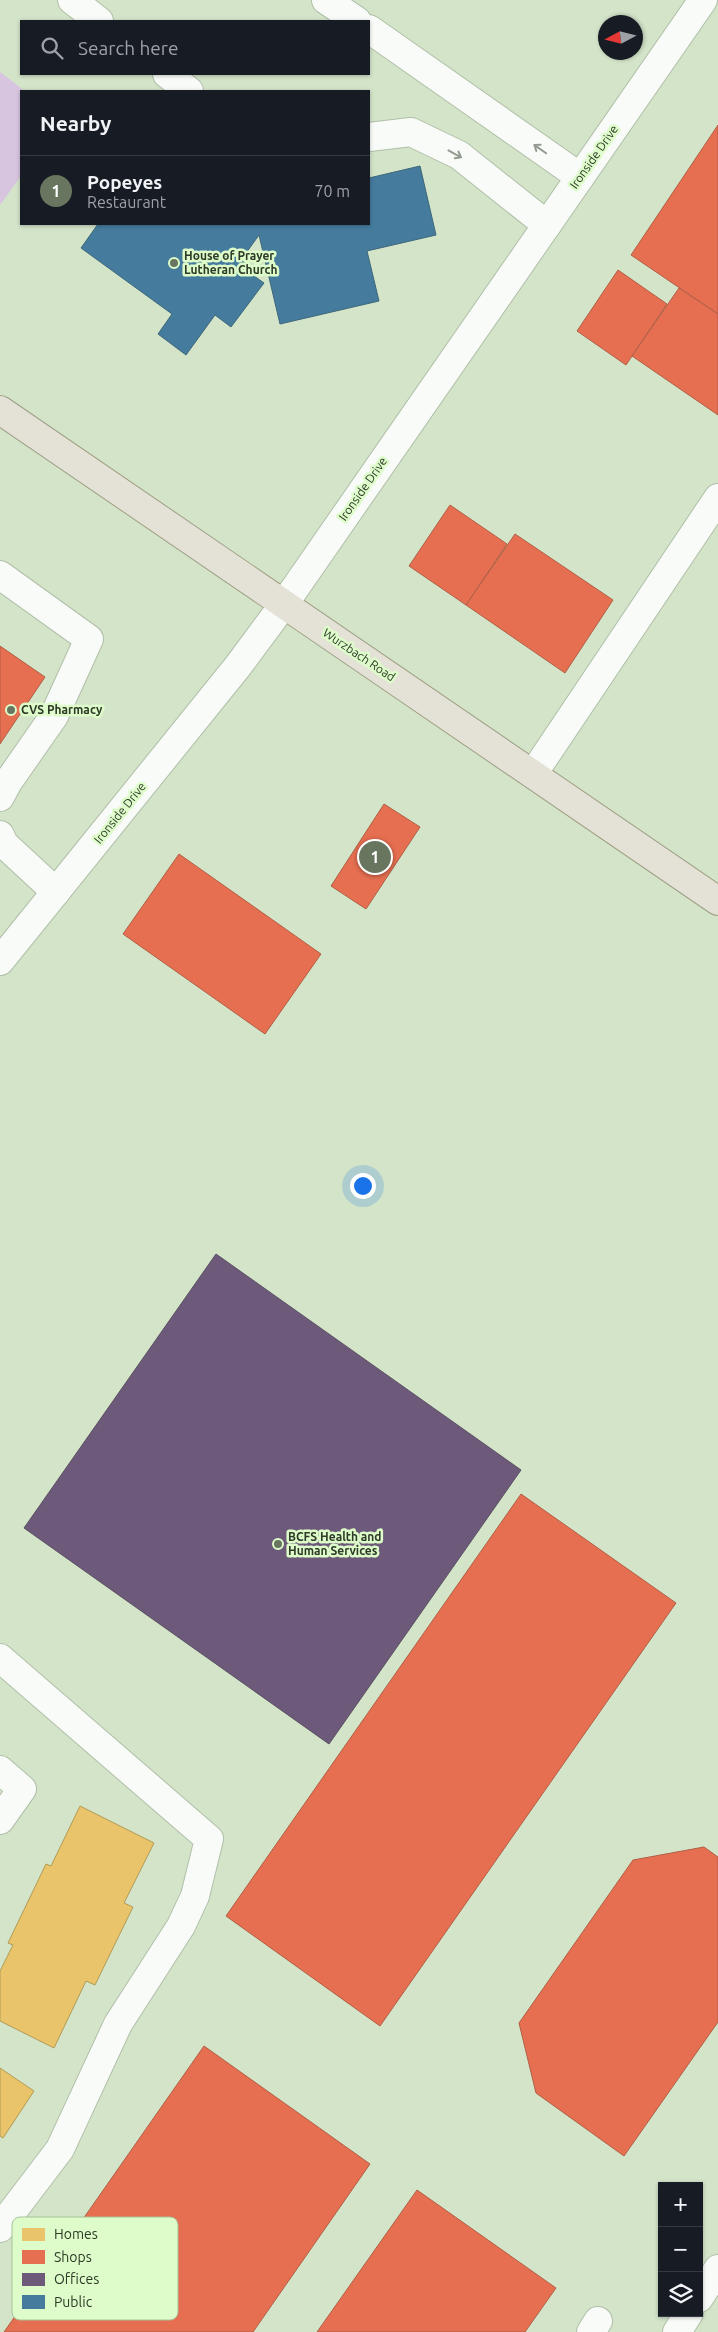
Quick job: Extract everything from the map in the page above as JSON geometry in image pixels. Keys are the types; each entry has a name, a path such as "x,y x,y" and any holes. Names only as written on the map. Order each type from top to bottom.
{"main road":[{"name":"Wurzbach Road","path":"0,410 718,901"}],"street":[{"path":"72,0 98,20"},
{"path":"326,0 356,20"},
{"name":"Ironside Drive","path":"0,961 238,666 284,604 703,0"},
{"path":"370,30 580,177"},
{"path":"167,75 188,90"},
{"path":"370,137 411,132 459,155 547,225"},
{"path":"533,774 718,498"},
{"path":"0,575 89,639 54,716 8,782 0,797"},
{"path":"0,835 4,844 56,892"},
{"path":"0,1658 209,1839 195,1896 181,1926 118,2024 60,2149 0,2228"},
{"path":"0,1770 22,1789 0,1820"},
{"path":"703,2292 718,2270"},
{"path":"677,2332 686,2317"}],"shaded area":[{"path":"0,72 24,90 20,90 20,177 0,205"}],"building: Homes":[{"path":"80,1806 154,1843 124,1903 133,1907 95,1985 86,1981 54,2048 0,2021 0,1971 13,1945 8,1943 46,1864 51,1866"},
{"path":"0,2068 34,2091 3,2138 0,2136"}],"building: Shops":[{"path":"718,125 718,314 631,255"},
{"path":"618,270 667,304 626,365 577,331"},
{"path":"679,288 718,314 718,415 632,356"},
{"path":"450,505 507,544 466,605 409,566"},
{"path":"515,534 613,600 565,673 466,605"},
{"name":"CVS Pharmacy","path":"0,646 45,677 0,744"},
{"path":"384,804 420,827 366,909 331,886"},
{"path":"179,854 321,954 265,1034 123,934"},
{"path":"521,1494 676,1603 380,2026 226,1916"},
{"path":"704,1847 718,1857 718,2022 624,2156 536,2093 519,2023 633,1860"},
{"path":"204,2046 370,2164 253,2332 4,2332 12,2320 178,2320 178,2217 84,2217"},
{"path":"417,2190 556,2288 525,2332 317,2332"}],"building: Offices":[{"path":"216,1254 521,1470 329,1744 24,1528"}],"building: Public":[{"name":"House of Prayer Lutheran Church","path":"420,166 436,235 367,251 379,301 280,324 259,235 241,260 250,267 247,271 264,283 231,327 215,315 186,355 158,334 172,314 81,248 97,225 370,225 370,178"}],"place":[{"name":"House of Prayer Lutheran Church","path":"174,263"},
{"name":"CVS Pharmacy","path":"11,710"},
{"name":"Popeyes","path":"375,857"},
{"name":"BCFS Health and Human Services","path":"278,1544"}]}
